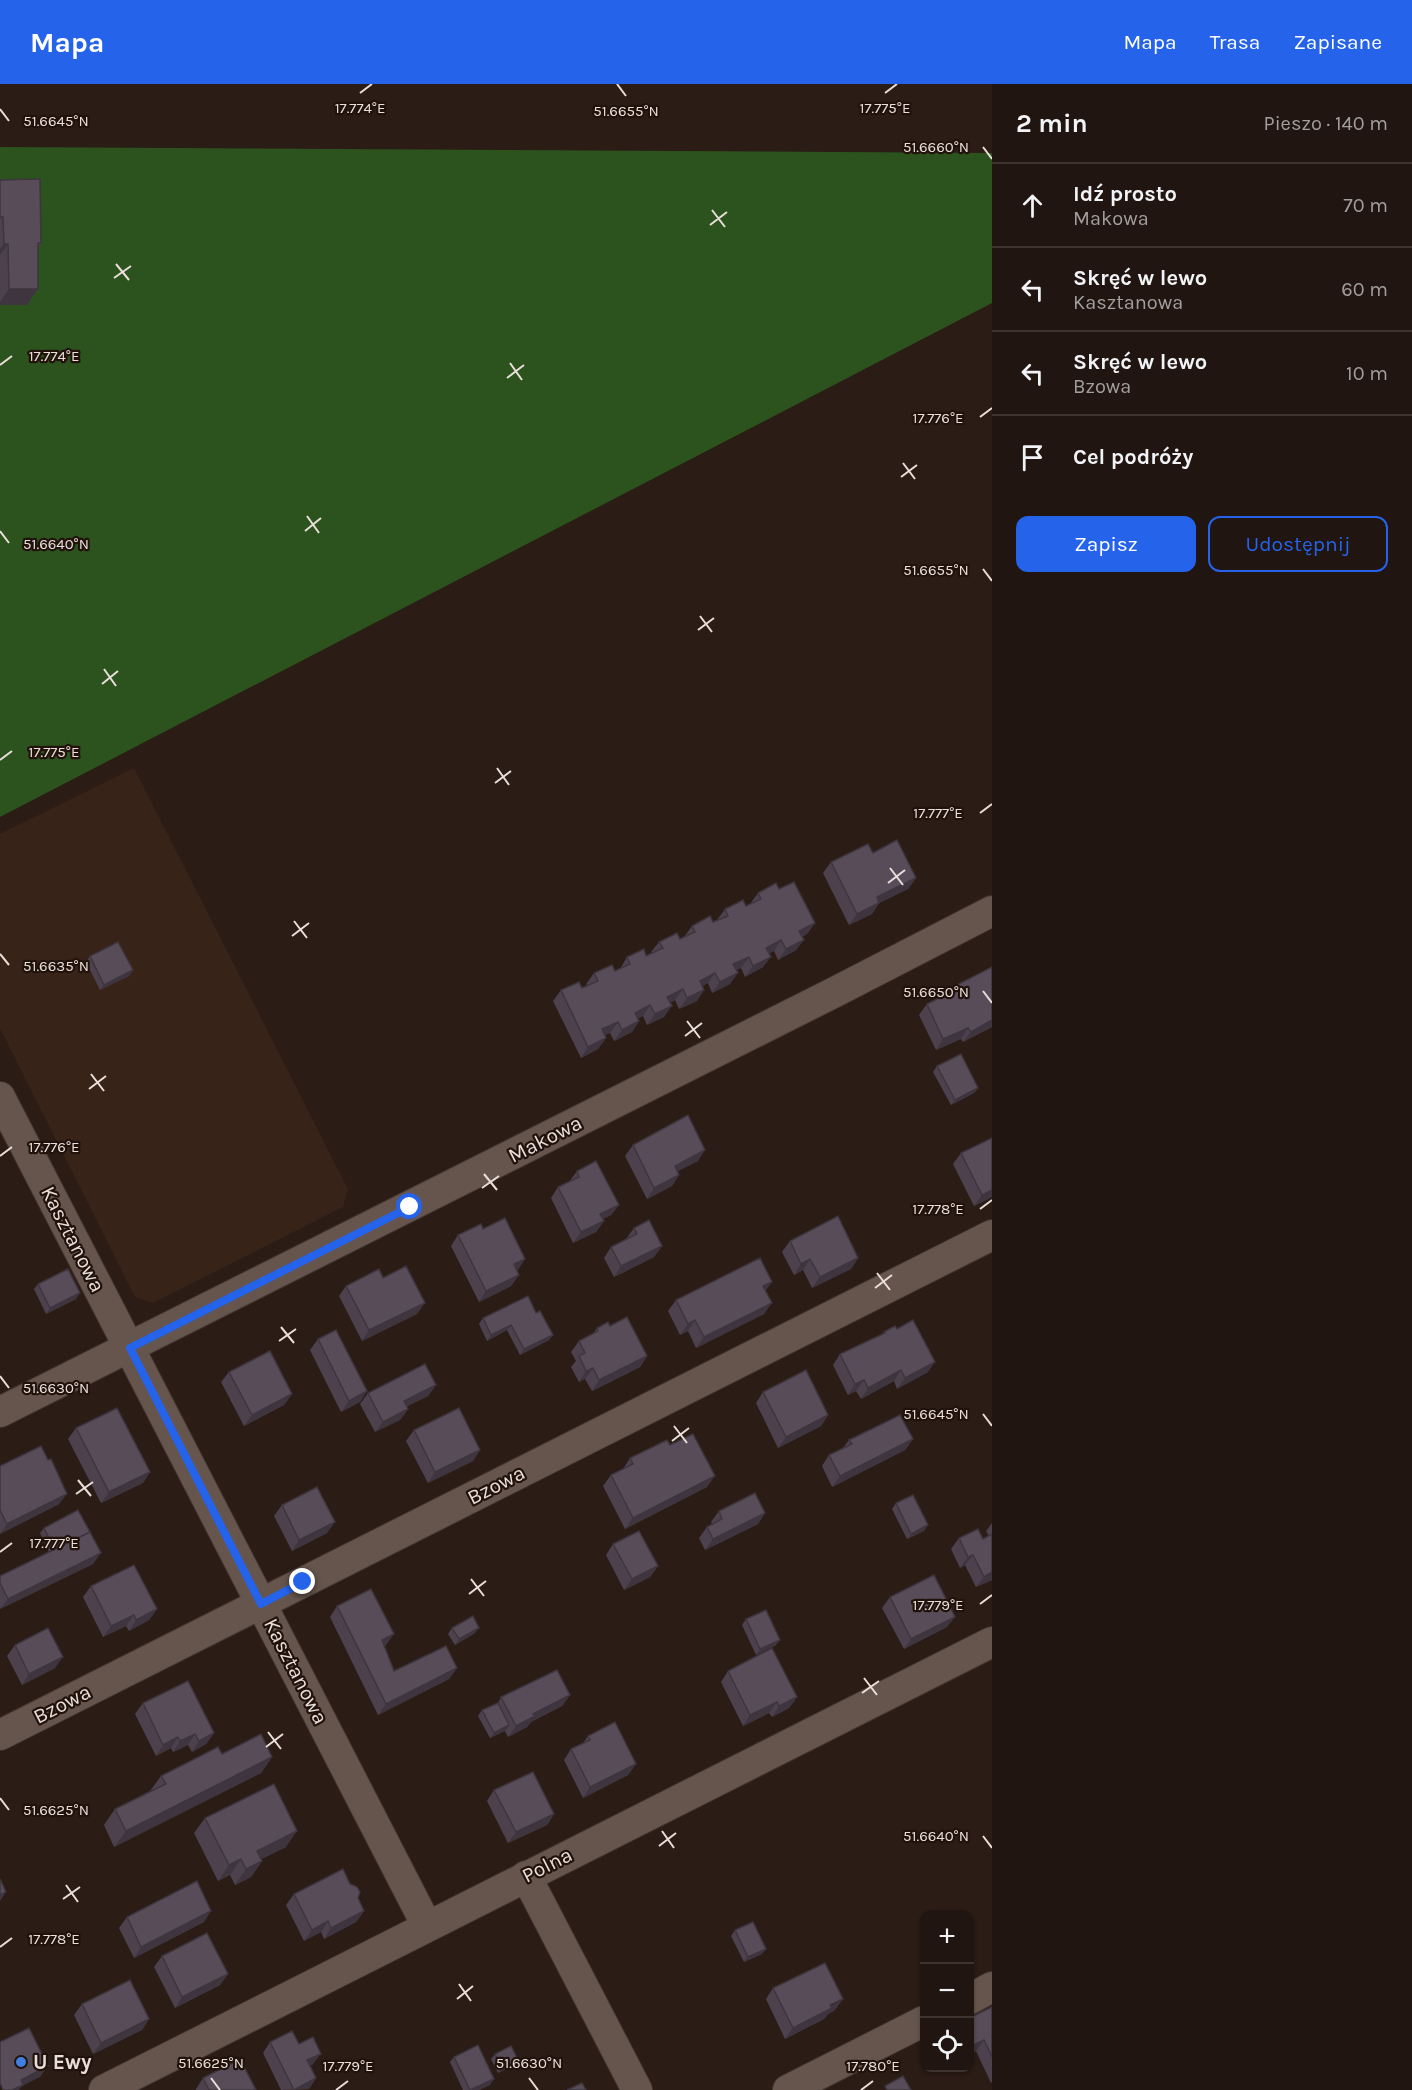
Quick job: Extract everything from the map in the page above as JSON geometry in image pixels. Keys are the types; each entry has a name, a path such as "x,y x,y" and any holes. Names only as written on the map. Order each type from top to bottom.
{"street":[{"name":"Makowa","path":"0,1412 992,911"},
{"name":"Kasztanowa","path":"0,1096 427,1926"},
{"name":"Bzowa","path":"0,1735 992,1235"},
{"name":"Polna","path":"104,2090 992,1642"},
{"path":"526,1876 637,2090"},
{"path":"974,1996 992,1987"},
{"path":"788,2090 920,2023"}],"shaded area":[{"path":"134,768 348,1189 343,1207 153,1303 135,1297 0,1028 0,834"}],"green space":[{"path":"0,147 992,153 992,303 0,817"}],"building":[{"path":"40,179 41,243 38,243 38,289 9,289 8,244 4,244 3,217 0,217 0,180"},
{"path":"897,840 916,878 877,897 879,903 857,914 831,862 868,844 873,853"},
{"path":"794,882 815,923 799,931 804,940 786,949 781,940 766,948 771,957 753,966 749,957 733,964 738,973 720,982 715,973 700,981 704,990 687,998 683,989 667,997 672,1006 655,1014 650,1005 635,1013 639,1021 622,1030 618,1022 602,1029 606,1038 588,1047 561,990 579,982 582,988 598,981 594,973 612,965 615,971 630,964 627,957 644,949 646,956 663,948 659,942 677,933 680,939 695,932 692,926 710,916 713,922 728,916 725,909 743,900 746,906 761,899 758,893 776,883 779,889"},
{"path":"118,942 133,970 104,985 90,956"},
{"path":"992,967 992,1020 971,1032 968,1028 943,1039 927,1004 951,992 949,989"},
{"path":"961,1054 978,1088 955,1100 937,1066"},
{"path":"688,1115 705,1150 675,1166 679,1175 654,1188 633,1145"},
{"path":"992,1138 992,1190 982,1195 961,1153"},
{"path":"596,1161 619,1205 600,1214 604,1221 581,1232 558,1187 579,1177 577,1171"},
{"path":"838,1216 858,1258 820,1277 810,1259 801,1264 790,1241"},
{"path":"505,1218 525,1259 514,1264 519,1275 486,1291 458,1235 481,1224 483,1229"},
{"path":"649,1220 662,1246 621,1266 611,1247 637,1234 634,1228"},
{"path":"760,1258 772,1282 763,1286 772,1303 704,1337 695,1320 688,1324 676,1300"},
{"path":"406,1266 425,1303 369,1330 346,1286 379,1269 383,1278"},
{"path":"68,1269 80,1293 50,1308 38,1284"},
{"path":"528,1296 536,1313 540,1311 553,1335 524,1349 511,1325 491,1335 483,1318"},
{"path":"627,1317 647,1356 599,1380 593,1368 586,1371 579,1356 585,1353 579,1341 598,1331 597,1328 608,1322 610,1326"},
{"path":"913,1320 935,1362 905,1378 901,1370 868,1388 864,1380 855,1384 840,1354 895,1326 897,1329"},
{"path":"336,1330 367,1391 349,1401 318,1339"},
{"path":"270,1351 292,1394 252,1415 229,1372"},
{"path":"425,1364 436,1385 404,1401 408,1409 383,1422 368,1393"},
{"path":"806,1370 828,1415 786,1437 763,1392"},
{"path":"117,1408 150,1472 109,1492 76,1428"},
{"path":"459,1408 480,1450 435,1472 414,1430"},
{"path":"900,1415 913,1439 840,1476 829,1455 852,1444 849,1440"},
{"path":"693,1434 715,1476 633,1518 611,1475 633,1464 630,1458 667,1440 670,1445"},
{"path":"41,1446 48,1460 51,1459 67,1494 7,1524 0,1510 0,1466"},
{"path":"317,1487 335,1522 299,1540 282,1505"},
{"path":"755,1493 765,1513 713,1539 707,1527 722,1519 719,1511"},
{"path":"913,1495 928,1525 911,1534 896,1503"},
{"path":"78,1510 90,1532 55,1550 44,1528"},
{"path":"978,1529 983,1539 992,1534 992,1572 984,1577 973,1555 968,1557 959,1538"},
{"path":"639,1531 658,1566 632,1579 613,1544"},
{"path":"90,1532 101,1553 8,1599 0,1583 0,1576"},
{"path":"134,1565 157,1609 136,1620 134,1615 111,1626 91,1586"},
{"path":"934,1575 955,1617 911,1639 890,1597"},
{"path":"371,1589 394,1634 382,1640 394,1671 446,1646 457,1668 386,1704 337,1606"},
{"path":"766,1610 780,1640 760,1649 746,1619"},
{"path":"473,1616 479,1628 459,1639 452,1628"},
{"path":"48,1628 63,1657 29,1674 15,1645"},
{"path":"772,1648 797,1697 779,1706 777,1702 750,1715 728,1671"},
{"path":"557,1670 570,1695 533,1714 535,1716 516,1726 501,1697"},
{"path":"188,1681 214,1733 199,1741 195,1734 180,1741 178,1737 163,1745 143,1703"},
{"path":"498,1703 509,1725 494,1733 482,1710"},
{"path":"615,1722 636,1764 590,1787 571,1749 590,1740 588,1736"},
{"path":"261,1734 272,1757 126,1831 115,1809 166,1784 161,1776 218,1747 222,1754"},
{"path":"533,1772 554,1814 516,1832 494,1790"},
{"path":"274,1784 297,1831 257,1851 262,1861 246,1869 241,1859 229,1865 205,1818"},
{"path":"343,1869 350,1884 357,1887 360,1892 358,1898 364,1911 331,1928 328,1921 312,1930 294,1894"},
{"path":"0,1879 6,1892 0,1895"},
{"path":"197,1881 211,1911 141,1947 127,1917"},
{"path":"753,1922 766,1949 748,1957 735,1930"},
{"path":"207,1933 228,1974 182,1997 162,1956"},
{"path":"825,1963 843,1999 830,2005 832,2008 793,2028 773,1988"},
{"path":"130,1980 149,2019 101,2043 82,2004"},
{"path":"992,2007 992,2057 984,2040 974,2045 974,2016"},
{"path":"29,2028 48,2066 21,2080 23,2085 12,2090 3,2090 0,2083 0,2042"},
{"path":"292,2031 299,2044 313,2037 321,2054 307,2060 316,2078 294,2090 270,2042"},
{"path":"478,2045 494,2079 470,2090 454,2057"},
{"path":"511,2046 518,2060 502,2068 495,2054"},
{"path":"240,2059 256,2090 209,2090 203,2078"},
{"path":"903,2076 911,2090 887,2090 885,2086"},
{"path":"582,2083 586,2090 567,2090"}],"place":[{"name":"U Ewy","path":"21,2062"}],"route":[{"path":"303,1582 261,1604 130,1348 410,1207"}]}
